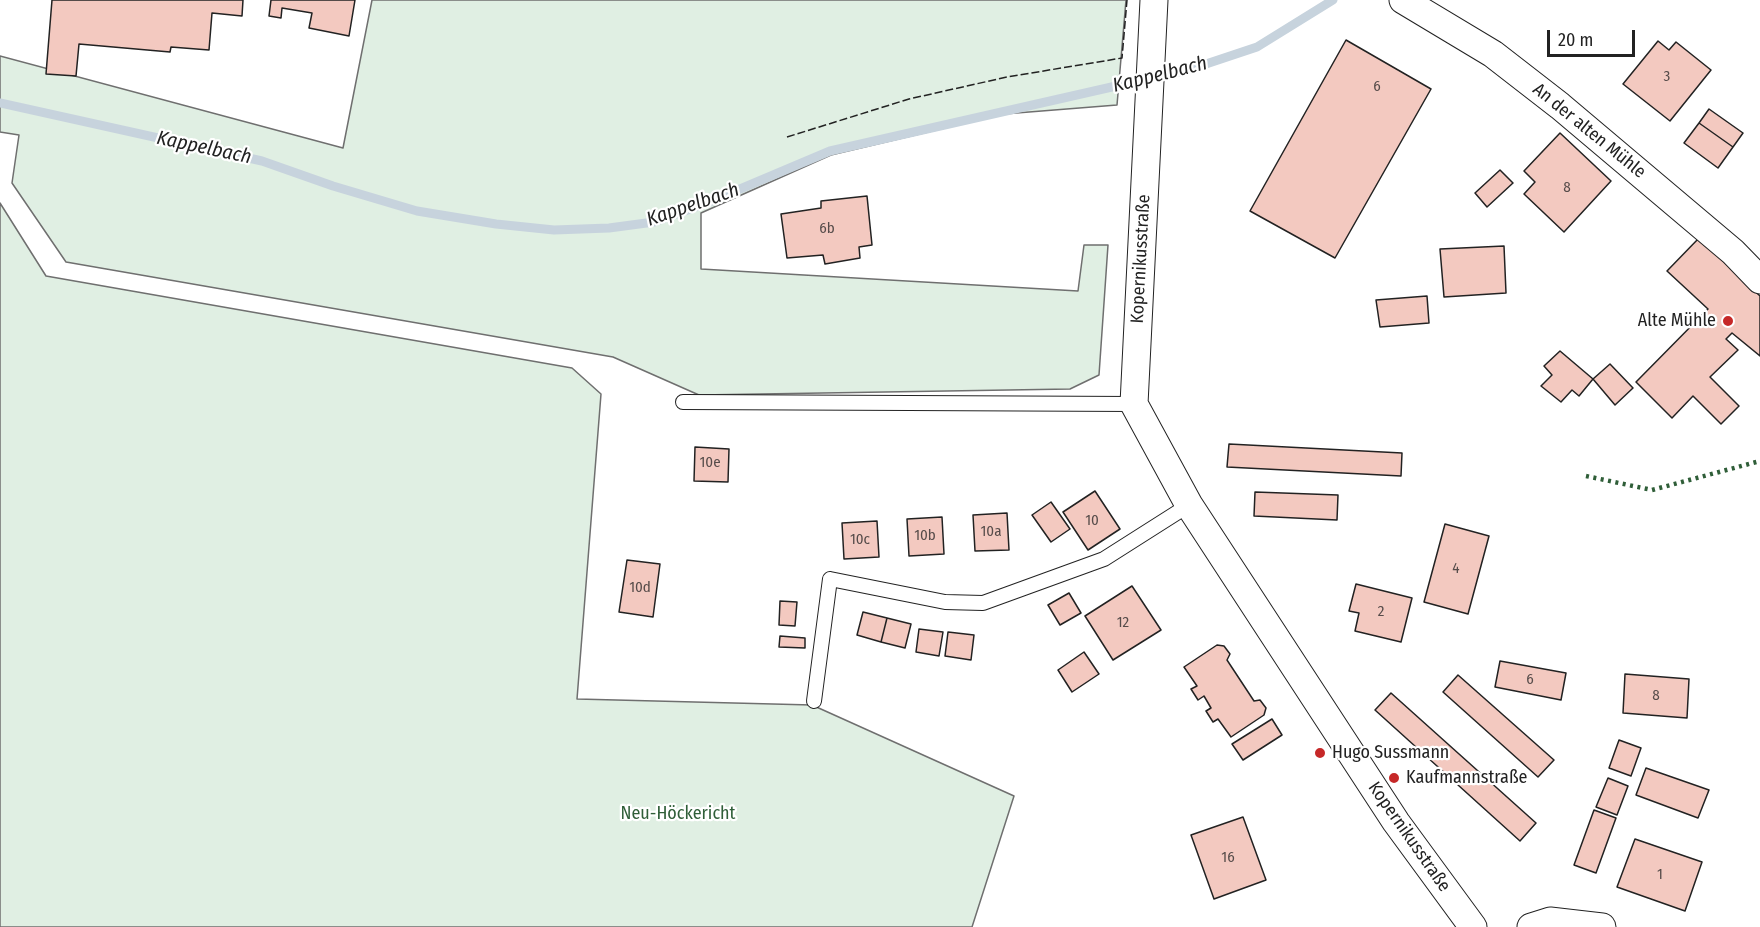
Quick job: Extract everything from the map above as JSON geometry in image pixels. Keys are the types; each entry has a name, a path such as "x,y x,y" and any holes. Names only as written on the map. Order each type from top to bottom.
{"street":[{"name":"Kopernikusstraße","path":"1154,0 1134,404 1189,505 1396,822 1473,927"},
{"name":"An der alten Mühle","path":"1403,0 1493,54 1552,100 1675,201 1733,252 1760,280"},
{"path":"1531,927 1550,921 1602,927"}],"lane":[{"path":"683,402 1134,404"},
{"path":"814,701 830,579 945,602 983,603 1104,559 1189,505"}],"green space":[{"path":"372,0 1126,0 1117,105 1004,114 831,155 701,213 701,269 1078,291 1084,245 1108,245 1099,375 1070,389 699,395 613,357 66,262 12,183 19,135 0,132 0,56 343,148"},
{"name":"Neu-Höckericht","path":"0,203 46,276 572,368 601,394 577,699 812,705 1014,796 972,927 0,927"}],"building":[{"path":"52,0 243,0 242,16 212,13 209,50 171,47 170,52 79,44 76,76 46,74"},
{"path":"271,0 355,0 349,36 309,28 312,13 282,8 281,18 269,16"},
{"path":"1346,40 1431,89 1335,258 1250,211"},
{"path":"1658,41 1669,50 1676,42 1711,70 1670,121 1623,84"},
{"path":"1709,109 1743,133 1733,147 1699,123"},
{"path":"1699,123 1733,147 1718,168 1684,143"},
{"path":"1560,133 1611,181 1564,232 1524,194 1535,182 1524,171"},
{"path":"1500,170 1513,183 1487,207 1475,193"},
{"path":"867,196 872,245 859,247 860,258 825,264 823,255 787,258 781,214 821,208 821,201"},
{"name":"Alte Mühle","path":"1699,238 1760,296 1760,356 1732,333 1726,339 1738,350 1710,377 1739,406 1721,424 1693,396 1672,418 1636,382 1708,309 1667,271"},
{"path":"1504,246 1506,293 1444,297 1440,249"},
{"path":"1427,296 1429,323 1380,327 1376,300"},
{"path":"1560,351 1593,379 1579,396 1572,390 1561,402 1541,386 1552,375 1544,366"},
{"path":"1610,364 1633,388 1615,405 1593,379"},
{"path":"1229,444 1402,453 1401,476 1227,467"},
{"path":"695,447 729,449 728,482 694,481"},
{"path":"1095,491 1120,529 1088,550 1063,512"},
{"path":"1255,492 1338,495 1337,520 1254,516"},
{"path":"1051,502 1070,529 1051,542 1032,515"},
{"path":"1007,513 1009,550 975,551 973,515"},
{"path":"942,517 944,554 909,556 907,519"},
{"path":"877,521 879,557 844,559 842,523"},
{"path":"1445,524 1489,536 1468,614 1424,602"},
{"path":"627,560 660,564 653,617 619,612"},
{"path":"1356,584 1412,598 1401,642 1355,631 1359,613 1349,611"},
{"path":"1132,586 1161,630 1113,660 1085,616"},
{"path":"1069,593 1081,613 1060,625 1048,605"},
{"path":"780,601 797,602 795,626 779,625"},
{"path":"863,612 887,618 881,642 857,635"},
{"path":"887,618 911,624 905,648 881,642"},
{"path":"919,629 943,632 939,656 916,652"},
{"path":"948,632 974,635 971,660 945,656"},
{"path":"780,636 805,638 805,648 779,647"},
{"path":"1217,645 1224,646 1230,654 1227,660 1254,701 1260,700 1266,708 1264,715 1231,737 1218,719 1213,722 1206,711 1211,708 1204,696 1198,700 1191,689 1197,686 1184,667"},
{"path":"1084,652 1099,674 1072,692 1058,670"},
{"path":"1500,661 1566,673 1561,700 1495,687"},
{"path":"1625,674 1689,679 1687,718 1623,713"},
{"path":"1458,675 1554,760 1538,777 1443,692"},
{"path":"1391,693 1536,823 1520,841 1375,710"},
{"path":"1272,719 1282,735 1243,760 1232,744"},
{"path":"1619,740 1641,748 1631,776 1609,768"},
{"path":"1646,768 1709,790 1698,818 1636,795"},
{"path":"1608,778 1628,786 1617,815 1596,807"},
{"path":"1594,810 1616,818 1596,873 1574,865"},
{"path":"1243,817 1266,880 1214,899 1191,835"},
{"path":"1635,839 1702,862 1685,911 1617,887"}],"waterway":[{"name":"Kappelbach","path":"0,103 262,161 333,186 417,211 496,224 554,230 609,228 654,222 707,203 830,151 1191,69 1257,47 1333,0"}],"hedge":[{"path":"1586,476 1652,490 1760,461"}],"fence":[{"path":"787,137 909,99 1007,77 1122,58 1127,0"}],"place":[{"name":"Alte Mühle","path":"1728,321"},
{"name":"Hugo Sussmann","path":"1320,753"},
{"name":"Kaufmannstraße","path":"1394,778"}]}
